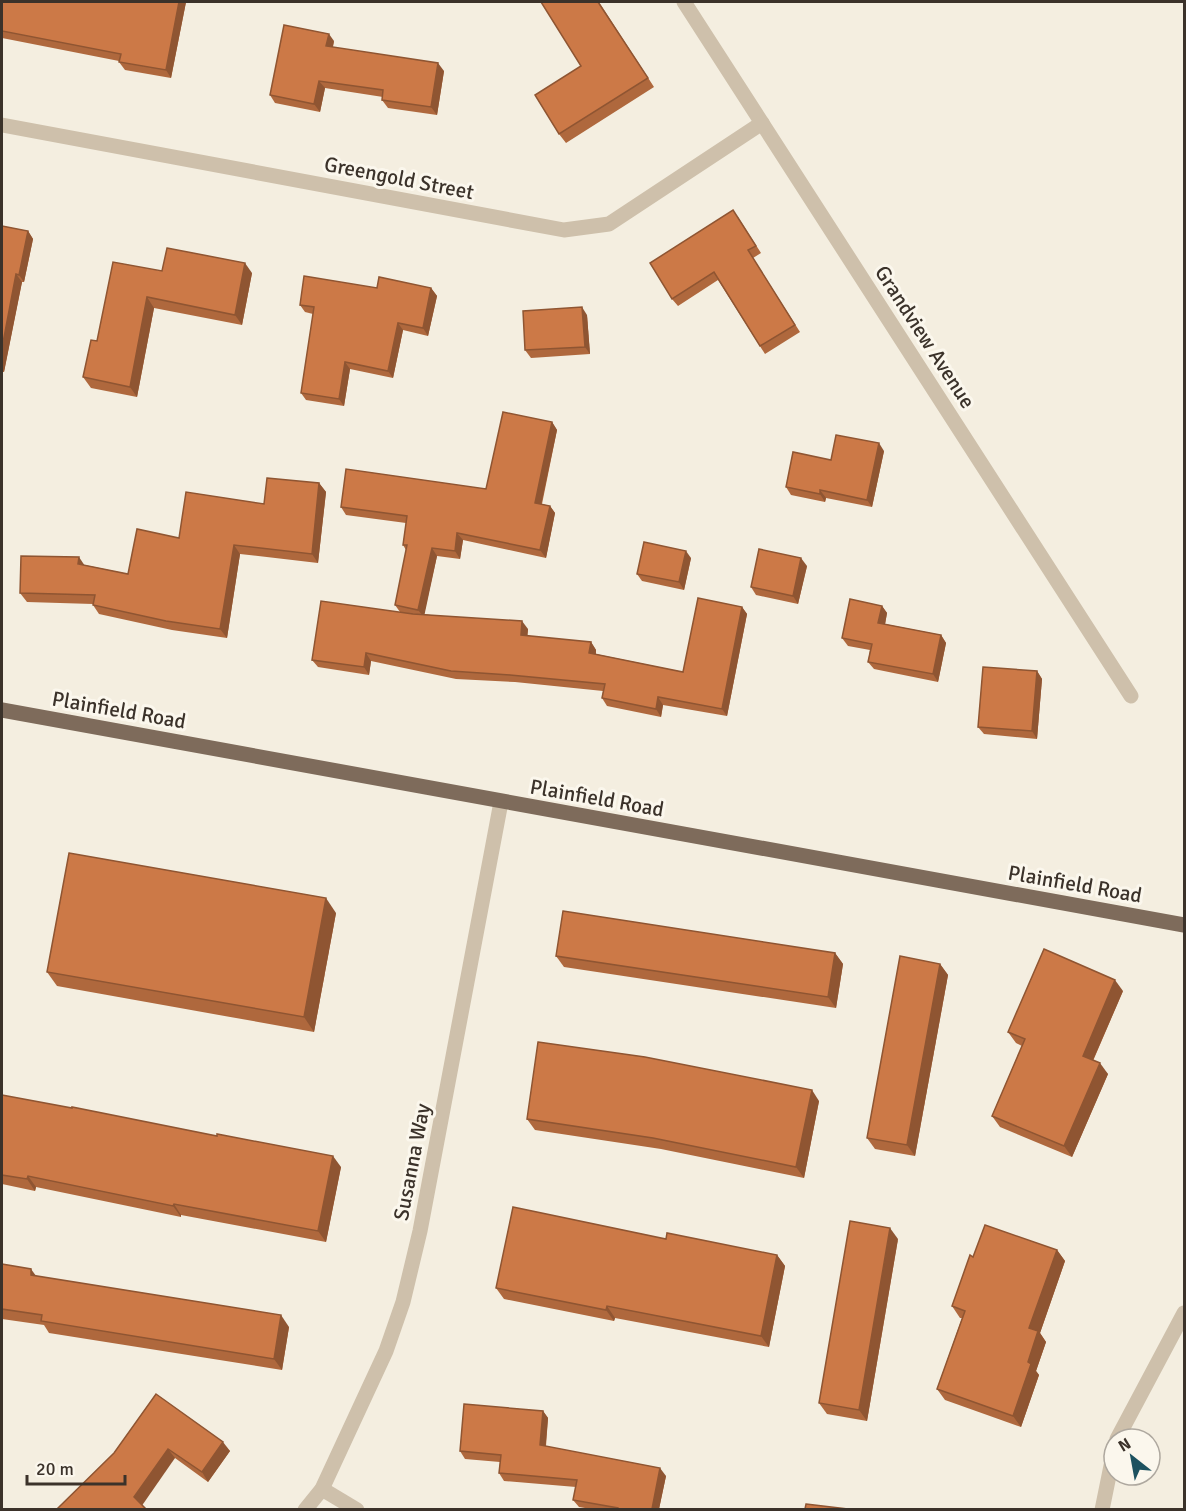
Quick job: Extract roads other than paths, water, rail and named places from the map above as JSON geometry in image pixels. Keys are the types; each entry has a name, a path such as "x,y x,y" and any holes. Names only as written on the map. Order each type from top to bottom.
{"main road":[{"name":"Plainfield Road","path":"2,710 1185,925"}],"street":[{"name":"Grandview Avenue","path":"684,2 1131,696"},
{"name":"Greengold Street","path":"2,124 564,230 609,224 762,123"},
{"name":"Susanna Way","path":"305,1509 322,1489 386,1351 403,1302 420,1231 501,802"},
{"path":"1123,1427 1185,1313"},
{"path":"1102,1509 1107,1487"},
{"path":"322,1489 357,1509"}]}
